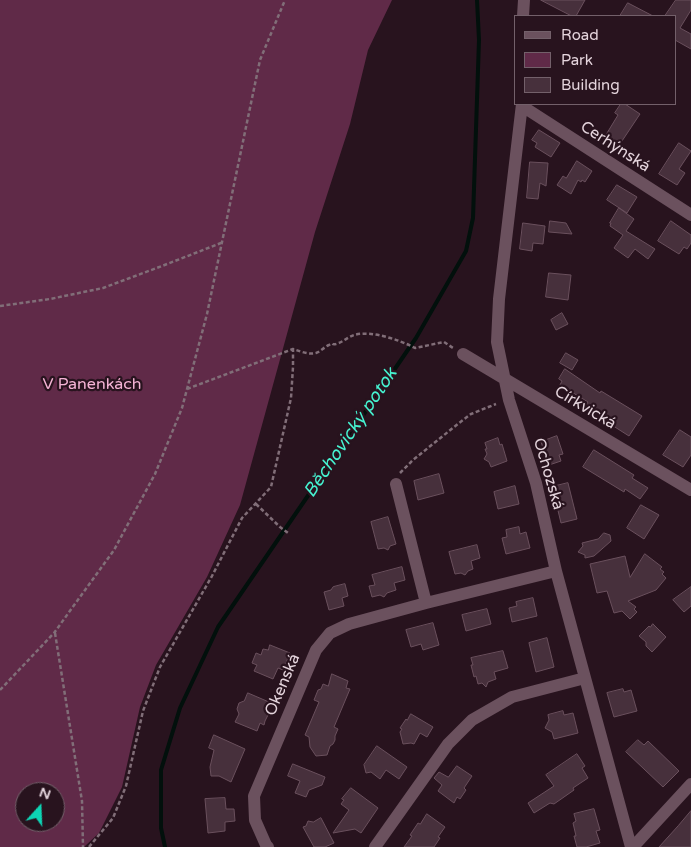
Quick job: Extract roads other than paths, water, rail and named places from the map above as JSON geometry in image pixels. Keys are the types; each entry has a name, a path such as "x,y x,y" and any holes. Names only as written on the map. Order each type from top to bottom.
{"street":[{"path":"523,15 524,0"},
{"name":"Cerhýnská","path":"522,105 691,215"},
{"name":"Ochozská","path":"522,105 500,299 497,342 509,400 536,483 556,571 632,847"},
{"name":"Církvická","path":"463,354 691,490"},
{"path":"396,484 426,603"},
{"name":"Okenská","path":"268,847 255,820 254,796 316,650 330,633 349,624 556,571"},
{"path":"375,847 448,744 472,720 512,697 585,678"},
{"path":"632,847 691,784"}],"waterway":[{"name":"Běchovický potok","path":"165,847 161,828 161,770 180,708 218,627 416,338 466,251 473,218 479,40 477,0"}],"park label":[{"name":"V Panenkách","path":"92,385"}]}
